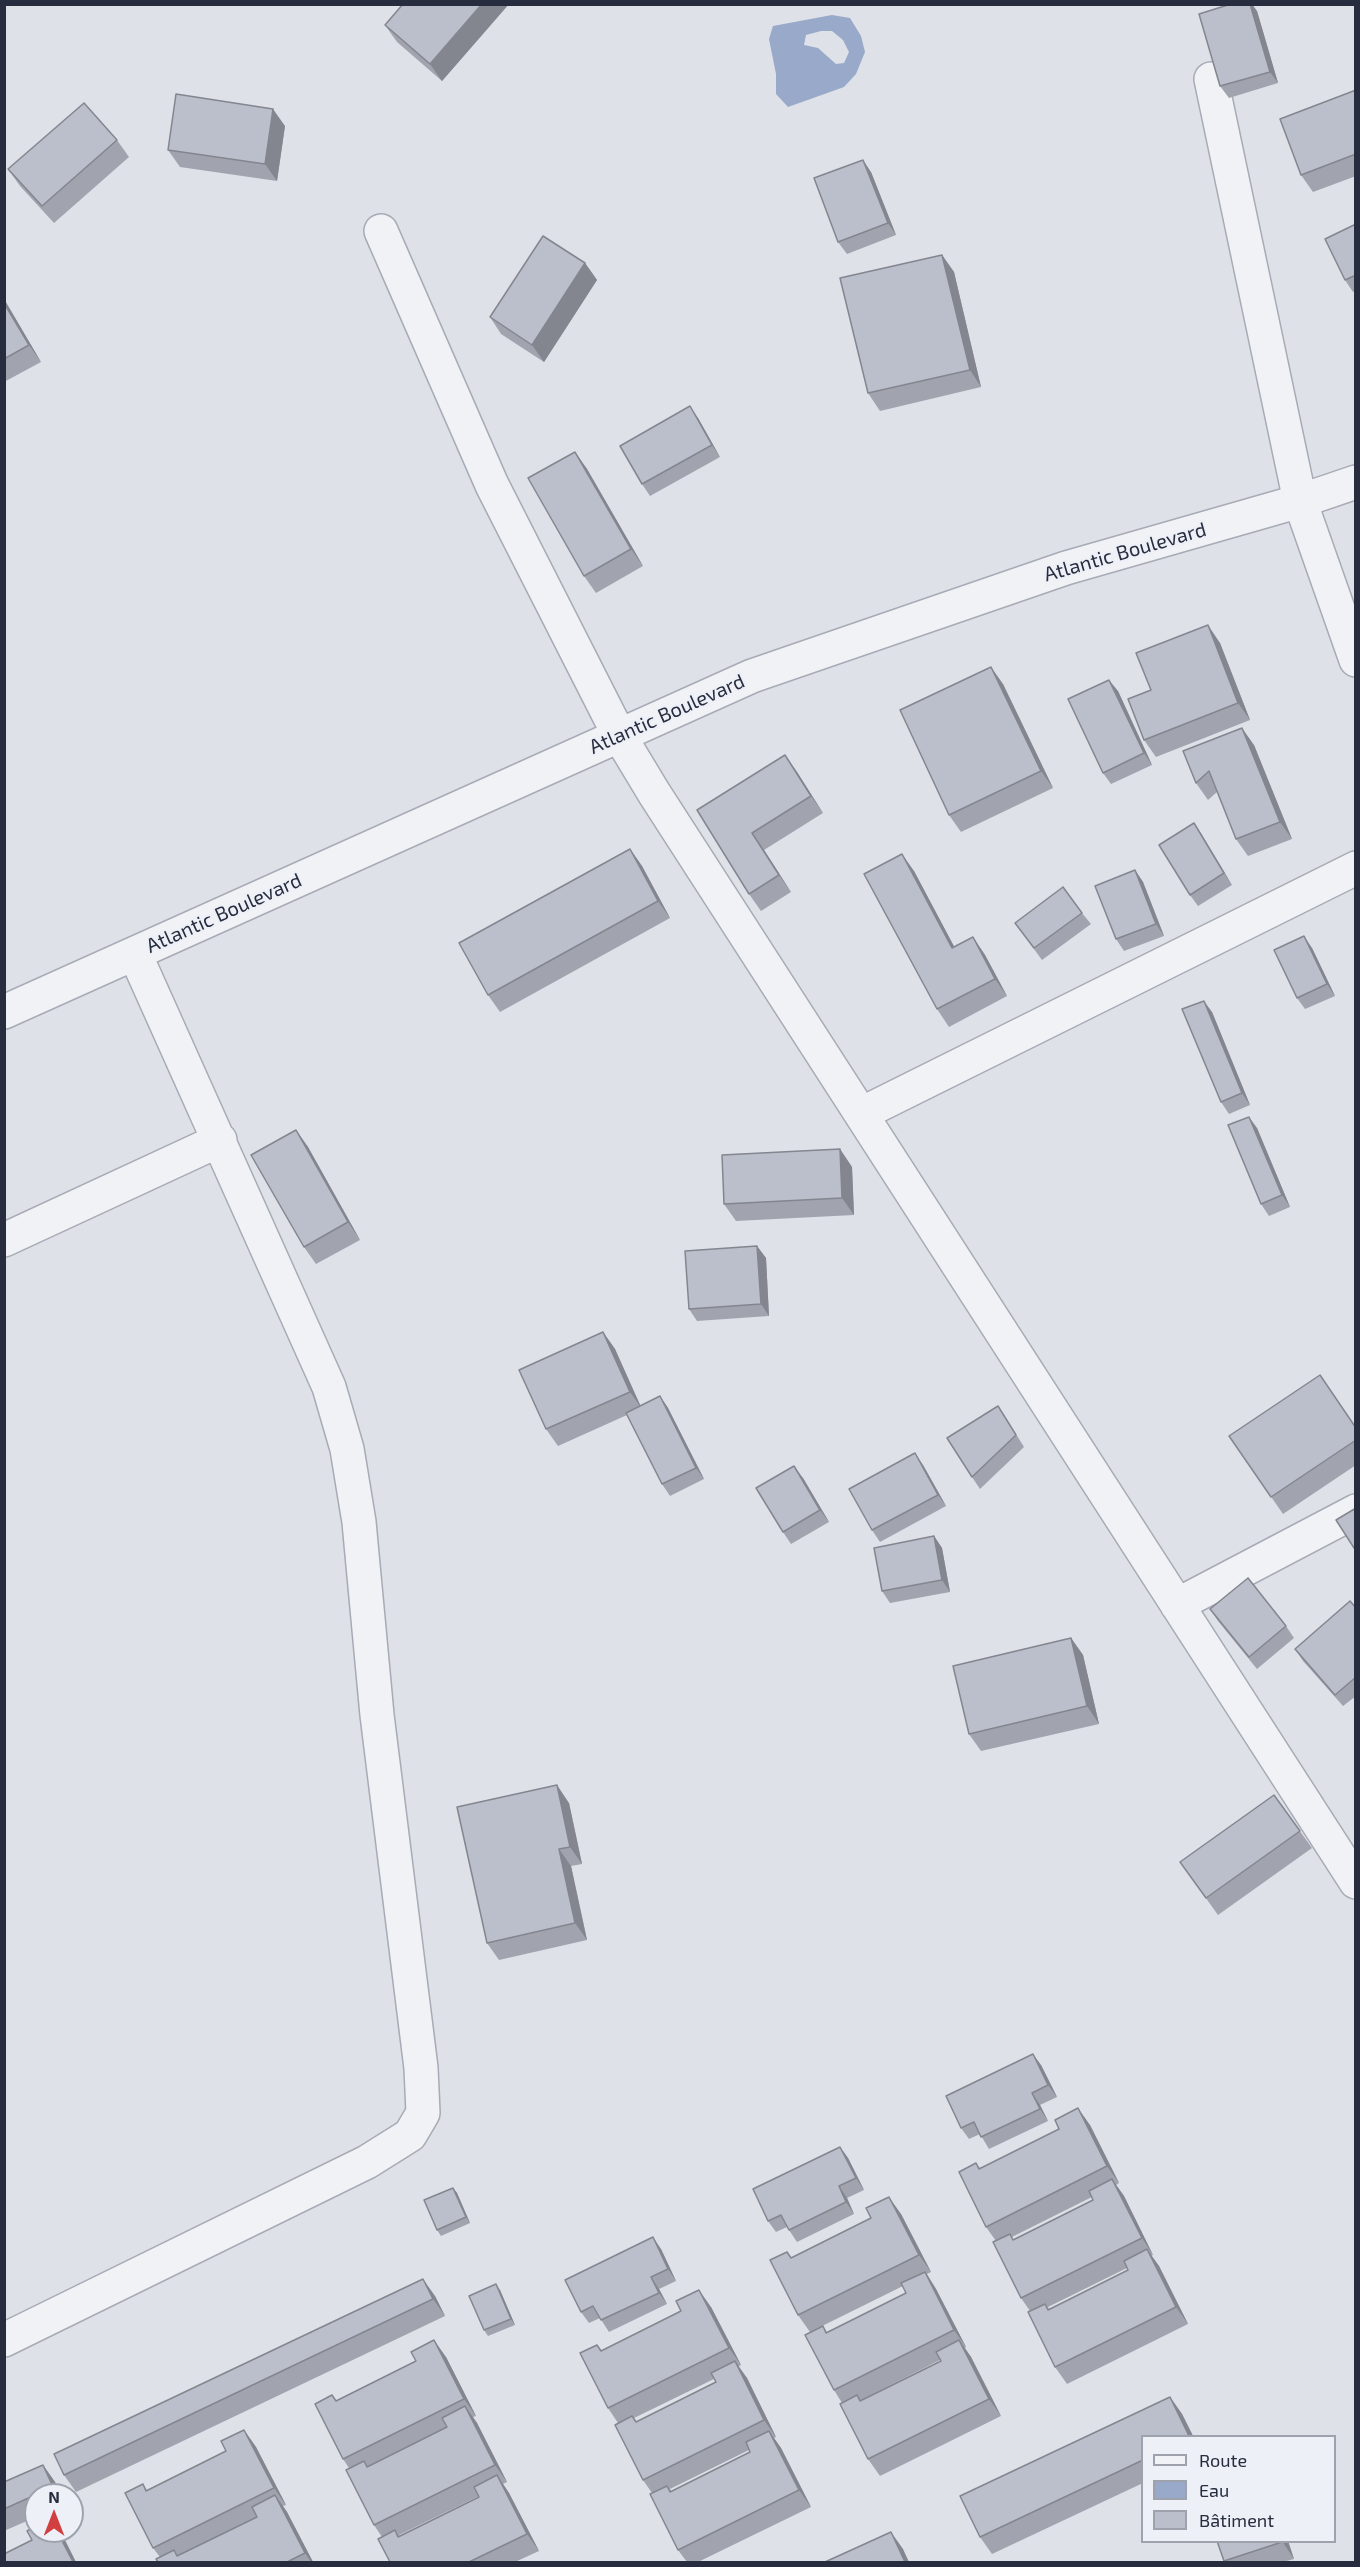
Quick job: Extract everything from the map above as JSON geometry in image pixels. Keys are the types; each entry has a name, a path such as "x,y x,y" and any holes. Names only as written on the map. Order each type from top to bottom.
{"street":[{"path":"1211,79 1300,501 1356,660"},
{"path":"381,231 492,485 620,735 861,1114 1356,1882"},
{"name":"Atlantic Boulevard","path":"4,1012 763,672 1066,568 1300,501 1356,482"},
{"path":"861,1114 1356,868"},
{"path":"4,2340 367,2162 410,2134 423,2113 419,2056 377,1715 359,1522 347,1449 329,1387 135,954"},
{"path":"4,1240 220,1140"},
{"path":"1177,1605 1356,1511"}],"water":[{"path":"832,15 850,18 861,36 865,52 856,74 844,87 788,107 776,94 776,74 769,39 773,26","holes":["832,31 843,40 849,52 844,63 836,64 818,48 804,45 806,35"]}],"building":[{"path":"403,4 482,4 430,64 385,25"},
{"path":"1231,4 1250,4 1270,72 1220,86 1199,14"},
{"path":"1356,90 1356,154 1301,175 1280,119"},
{"path":"176,94 273,109 265,164 168,150"},
{"path":"84,103 117,140 42,206 8,169"},
{"path":"863,160 888,223 838,242 814,178"},
{"path":"1356,224 1356,275 1345,280 1325,239"},
{"path":"543,236 585,263 532,345 490,317"},
{"path":"942,255 970,370 868,393 840,278"},
{"path":"4,303 29,345 4,359"},
{"path":"690,406 712,445 642,484 620,446"},
{"path":"575,452 631,549 584,576 528,478"},
{"path":"1208,625 1238,703 1144,740 1128,699 1151,690 1136,653"},
{"path":"991,667 1041,771 949,815 900,710"},
{"path":"1109,680 1144,753 1103,773 1068,699"},
{"path":"1242,728 1280,822 1236,839 1209,771 1196,783 1183,751"},
{"path":"785,755 811,796 752,833 779,875 749,894 697,810"},
{"path":"1194,823 1224,873 1190,895 1159,845"},
{"path":"630,849 658,901 488,995 459,943"},
{"path":"902,854 952,948 973,937 995,979 937,1009 864,874"},
{"path":"1135,870 1156,924 1116,939 1095,886"},
{"path":"1063,887 1082,913 1034,948 1015,923"},
{"path":"1304,936 1327,984 1297,998 1274,950"},
{"path":"1204,1001 1242,1093 1221,1102 1182,1009"},
{"path":"1249,1117 1282,1195 1261,1204 1228,1125"},
{"path":"296,1130 348,1222 304,1247 251,1155"},
{"path":"840,1149 842,1198 724,1204 722,1155"},
{"path":"757,1246 761,1304 689,1309 685,1251"},
{"path":"603,1332 630,1392 546,1429 519,1370"},
{"path":"1320,1375 1356,1428 1356,1440 1271,1497 1229,1436"},
{"path":"660,1396 696,1468 662,1484 626,1413"},
{"path":"998,1406 1016,1435 972,1477 947,1438"},
{"path":"915,1453 938,1495 872,1530 849,1489"},
{"path":"794,1466 820,1510 783,1532 756,1488"},
{"path":"1356,1508 1356,1551 1336,1520"},
{"path":"934,1536 942,1580 882,1591 874,1548"},
{"path":"1248,1578 1286,1626 1249,1657 1210,1609"},
{"path":"1350,1601 1356,1608 1356,1677 1335,1695 1295,1649"},
{"path":"1071,1638 1087,1706 969,1734 953,1666"},
{"path":"557,1785 570,1847 559,1849 575,1923 487,1943 457,1807"},
{"path":"1274,1795 1300,1831 1206,1898 1180,1862"},
{"path":"1033,2054 1048,2085 1032,2093 1040,2109 981,2137 974,2122 961,2128 946,2096"},
{"path":"1078,2108 1107,2166 986,2227 959,2172 976,2163 979,2169 1059,2129 1055,2120"},
{"path":"840,2147 856,2178 839,2186 846,2202 789,2230 781,2215 768,2221 753,2189"},
{"path":"1112,2179 1142,2238 1021,2298 993,2242 1010,2234 1013,2240 1093,2200 1089,2191"},
{"path":"453,2188 466,2217 437,2230 424,2200"},
{"path":"889,2197 919,2255 798,2315 770,2260 787,2252 791,2258 871,2218 866,2208"},
{"path":"653,2237 668,2269 651,2277 659,2293 601,2320 593,2306 581,2312 565,2280"},
{"path":"1147,2249 1176,2307 1055,2367 1028,2312 1045,2304 1048,2310 1128,2270 1124,2261"},
{"path":"925,2272 954,2330 834,2390 805,2335 823,2326 826,2333 906,2293 901,2283"},
{"path":"423,2279 433,2299 64,2475 54,2454"},
{"path":"496,2284 511,2319 484,2330 469,2296"},
{"path":"699,2290 729,2348 608,2408 580,2353 597,2345 601,2351 681,2311 676,2301"},
{"path":"434,2340 464,2399 343,2459 315,2404 332,2395 336,2401 416,2361 411,2352"},
{"path":"959,2340 989,2399 868,2459 840,2404 857,2395 860,2401 941,2361 936,2352"},
{"path":"735,2361 764,2420 643,2480 615,2425 632,2416 636,2422 716,2382 711,2373"},
{"path":"1170,2397 1189,2435 1141,2435 1141,2461 980,2537 960,2496"},
{"path":"465,2406 495,2465 374,2525 346,2470 364,2461 367,2467 447,2427 442,2418"},
{"path":"244,2430 274,2488 153,2548 125,2493 143,2484 146,2491 226,2451 221,2441"},
{"path":"769,2431 799,2490 678,2550 650,2494 667,2486 670,2492 750,2452 746,2442"},
{"path":"43,2465 51,2483 24,2483 24,2500 4,2509 4,2482"},
{"path":"497,2475 527,2534 469,2562 390,2562 378,2539 395,2530 398,2537 479,2497 474,2487"},
{"path":"275,2495 305,2553 287,2562 158,2562 156,2559 174,2550 177,2556 257,2517 252,2507"},
{"path":"891,2532 905,2562 825,2562"},
{"path":"26,2543 63,2543 73,2562 4,2562 4,2554"},
{"path":"1218,2543 1279,2543 1224,2561"}]}
